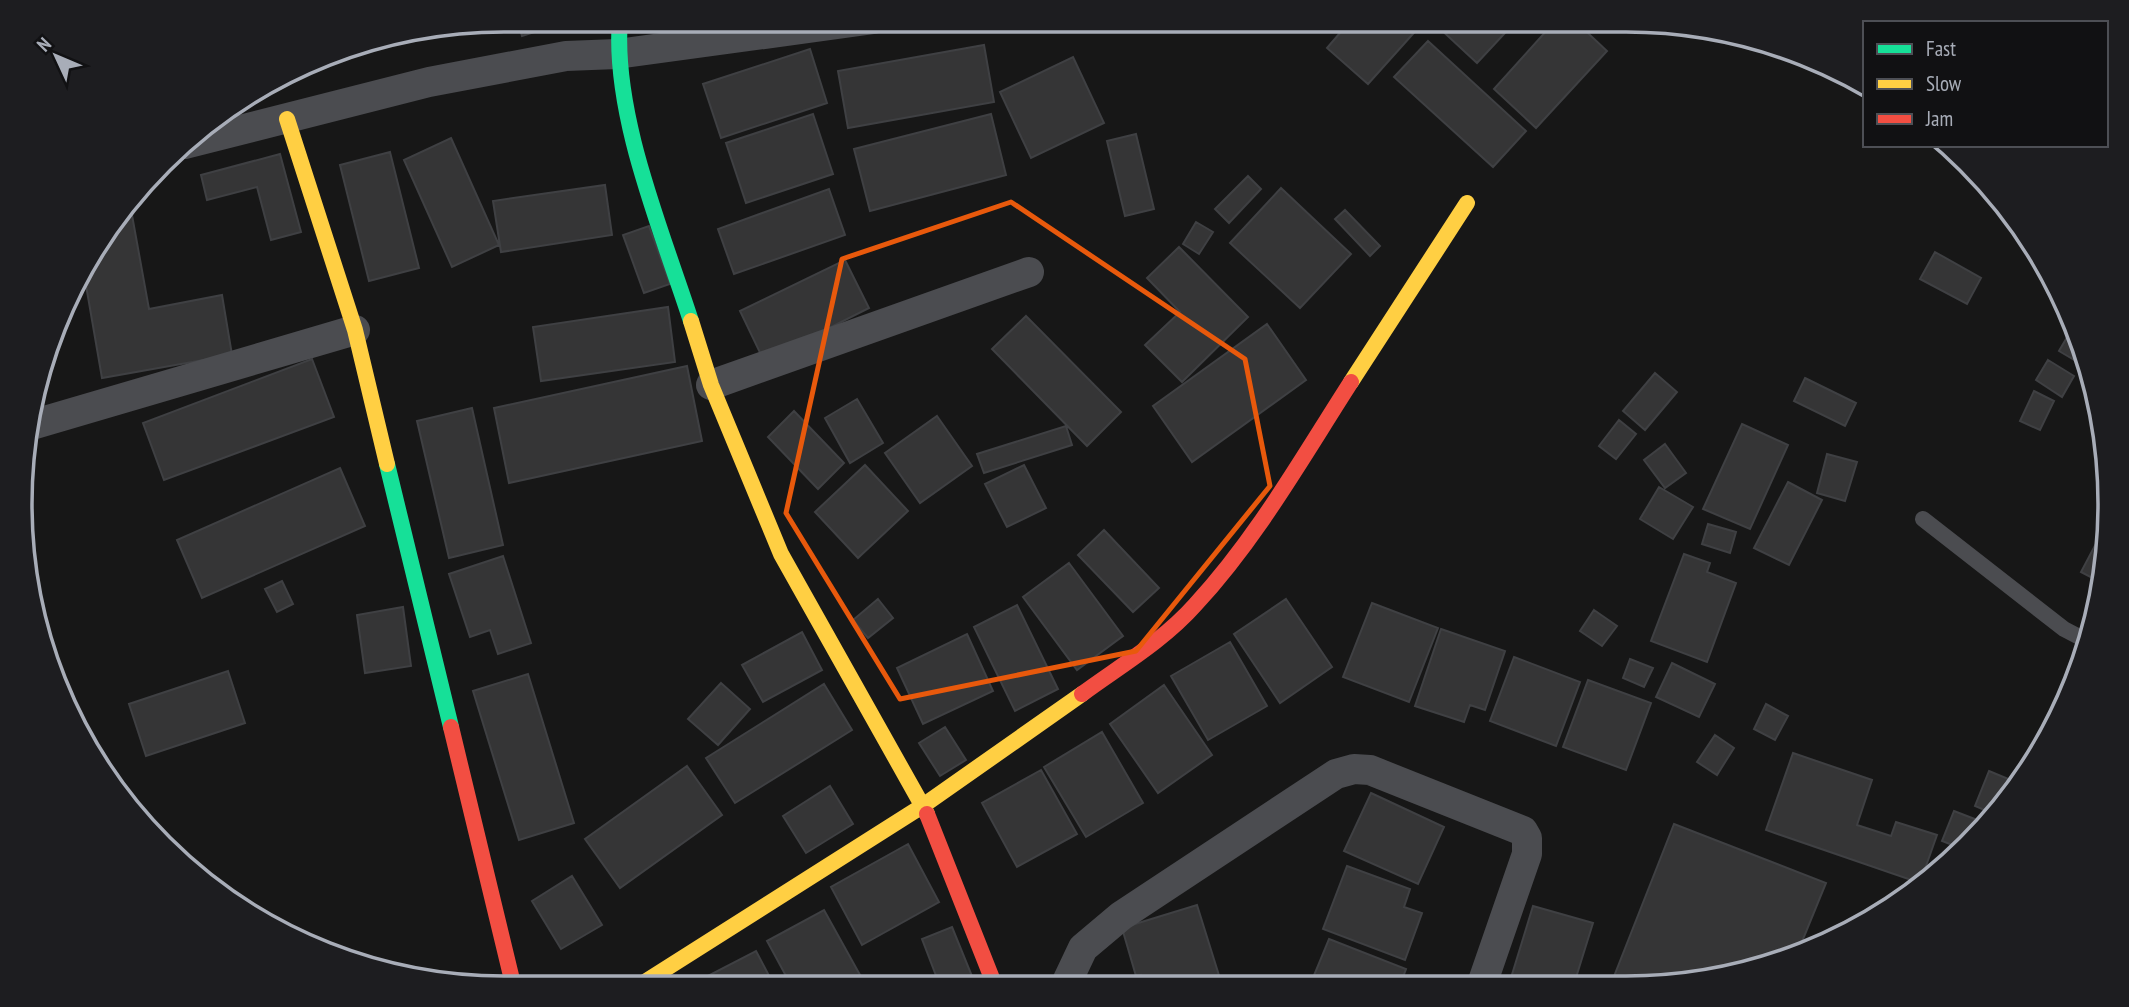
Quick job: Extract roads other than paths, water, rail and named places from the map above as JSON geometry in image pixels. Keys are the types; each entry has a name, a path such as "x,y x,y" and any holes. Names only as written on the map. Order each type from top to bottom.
{"street":[{"path":"619,32 617,54 638,157 711,385 781,554 925,805 991,976"},
{"path":"203,139 493,69 566,56 617,54 776,32"},
{"path":"287,119 355,330 511,976"},
{"path":"654,976 925,805 1152,643 1194,607 1244,547 1467,203"},
{"path":"711,385 1029,272"},
{"path":"39,423 355,330"},
{"path":"1070,976 1083,948 1121,916 1336,774 1354,769 1370,770 1523,831 1527,838 1527,854 1485,976"}],"lane":[{"path":"1923,519 2064,629 2078,636"}]}
